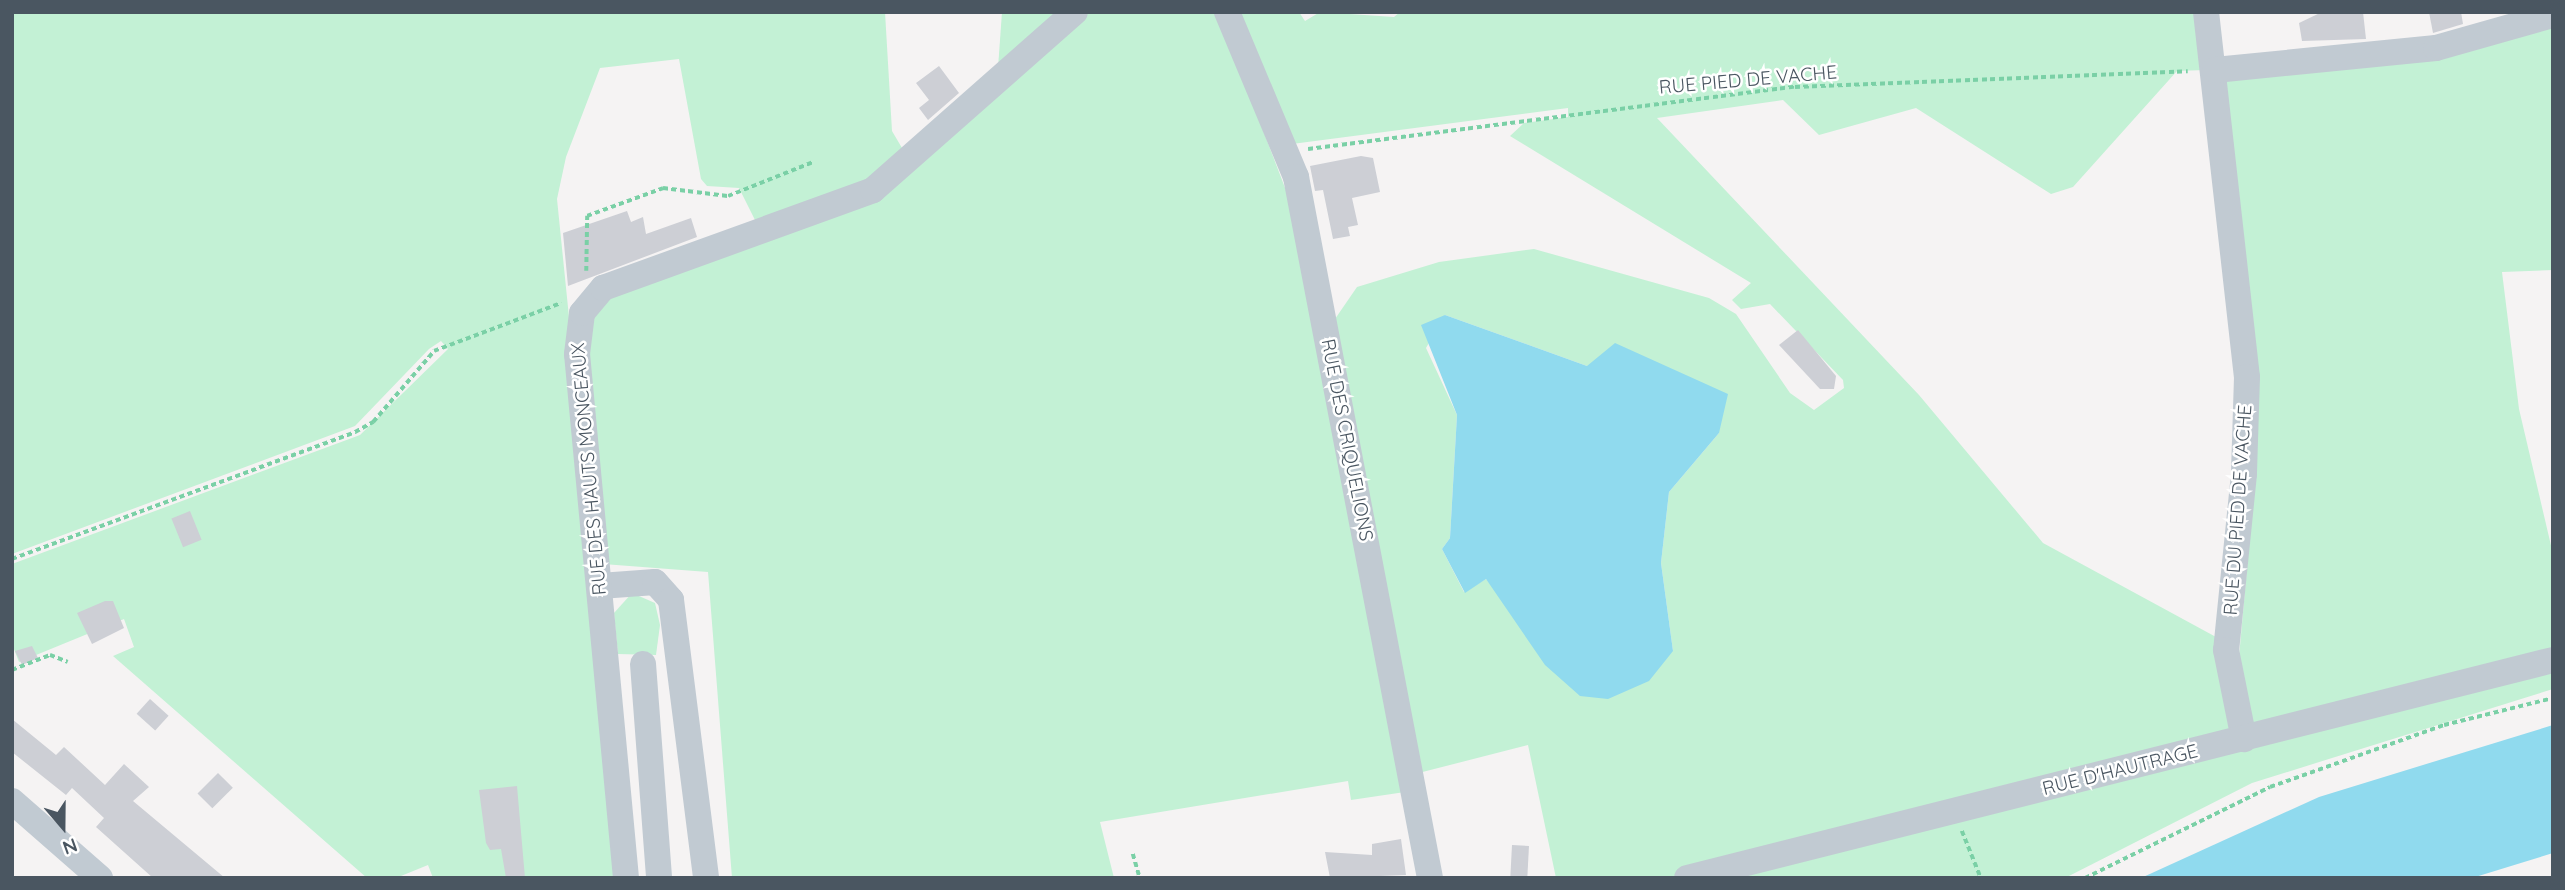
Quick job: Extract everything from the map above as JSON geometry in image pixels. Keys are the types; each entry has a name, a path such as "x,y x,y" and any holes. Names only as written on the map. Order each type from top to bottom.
{"street":[{"path":"589,301 617,282 873,190 1075,12"},
{"name":"RUE DES CRIQUELIONS","path":"1227,12 1287,151 1430,878"},
{"name":"RUE DU PIED DE VACHE","path":"2206,12 2215,70 2247,377 2226,650 2244,738"},
{"path":"2215,70 2436,48 2553,15"},
{"name":"RUE DES HAUTS MONCEAUX","path":"589,301 576,337 626,878"},
{"path":"600,586 655,582 671,600 706,878"},
{"name":"RUE D'HAUTRAGE","path":"1686,878 2553,660"},
{"path":"643,664 659,878"},
{"path":"12,801 100,878"}],"path":[{"name":"RUE PIED DE VACHE","path":"1287,151 1795,87 2215,70"},
{"path":"12,559 355,432 373,422 434,351 565,302 589,301 587,216 663,187 727,196 813,162"},
{"path":"12,670 50,655 68,662"},
{"path":"2085,878 2270,788 2444,725 2553,698"},
{"path":"1962,830 1981,878"},
{"path":"1133,855 1140,878"}],"green space":[{"path":"12,12 885,12 892,131 902,148 884,177 758,226 739,188 707,186 701,179 679,59 600,68 566,157 557,199 626,878 433,878 428,865 396,878 367,878 113,656 134,647 124,619 19,662 12,644 12,564 360,435 448,349 441,341 429,349 355,426 12,554"},
{"path":"1002,12 1058,12 998,68"},
{"path":"1085,12 1218,12 1335,319 1357,287 1439,262 1534,249 1709,298 1736,314 1790,393 1814,410 1844,388 1843,380 1770,304 1741,309 1732,300 1751,283 1510,136 1524,123 1568,117 1568,108 1292,144 1235,12 1299,12 1305,21 1320,12 1394,17 1400,12 2198,12 2205,70 2177,71 2073,187 2051,194 1916,108 1819,135 1783,100 1657,118 1919,395 2043,543 2216,637 2239,657 2249,546 2224,79 2553,27 2553,270 2502,272 2519,409 2553,554 2553,689 2252,783 2065,878 1556,878 1528,745 1403,777 1405,792 1351,800 1348,781 1100,822 1114,878 732,878 708,572 603,564 585,358 597,302 875,199","holes":["1445,315 1587,366 1719,433 1669,492 1661,563 1673,651 1502,598 1486,579 1464,592 1442,549 1450,538 1457,415 1426,348"]},
{"path":"632,593 655,603 660,625 656,655 618,654 614,613"}],"water":[{"path":"1445,315 1587,366 1615,343 1728,394 1719,433 1669,492 1661,563 1673,651 1649,681 1608,699 1580,696 1545,665 1486,579 1465,593 1442,549 1450,538 1457,415 1421,325"},
{"path":"2553,725 2553,853 2472,878 2141,878 2319,797"}],"building":[{"path":"2322,12 2363,12 2366,39 2302,41 2299,23"},
{"path":"2429,12 2461,12 2463,24 2433,33"},
{"path":"939,66 959,93 928,120 919,108 929,100 916,83"},
{"path":"1361,156 1373,158 1380,192 1352,198 1358,225 1348,227 1350,236 1333,239 1323,190 1315,191 1310,166"},
{"path":"627,211 631,222 643,217 646,234 691,218 697,237 568,286 563,233"},
{"path":"1798,330 1836,376 1834,389 1820,389 1779,345"},
{"path":"190,511 202,540 183,547 171,518"},
{"path":"105,601 113,601 124,628 92,644 77,613"},
{"path":"32,646 38,658 22,665 15,651"},
{"path":"150,699 169,716 155,731 137,714"},
{"path":"12,719 56,755 64,747 105,785 124,764 149,787 133,801 225,878 153,878 96,827 104,818 72,788 66,795 12,752"},
{"path":"218,773 233,788 212,808 197,794"},
{"path":"517,786 525,878 506,878 501,849 490,850 486,843 479,790"},
{"path":"1401,839 1406,875 1330,878 1325,852 1372,855 1372,844"},
{"path":"1512,845 1529,846 1527,878 1510,878"}]}
